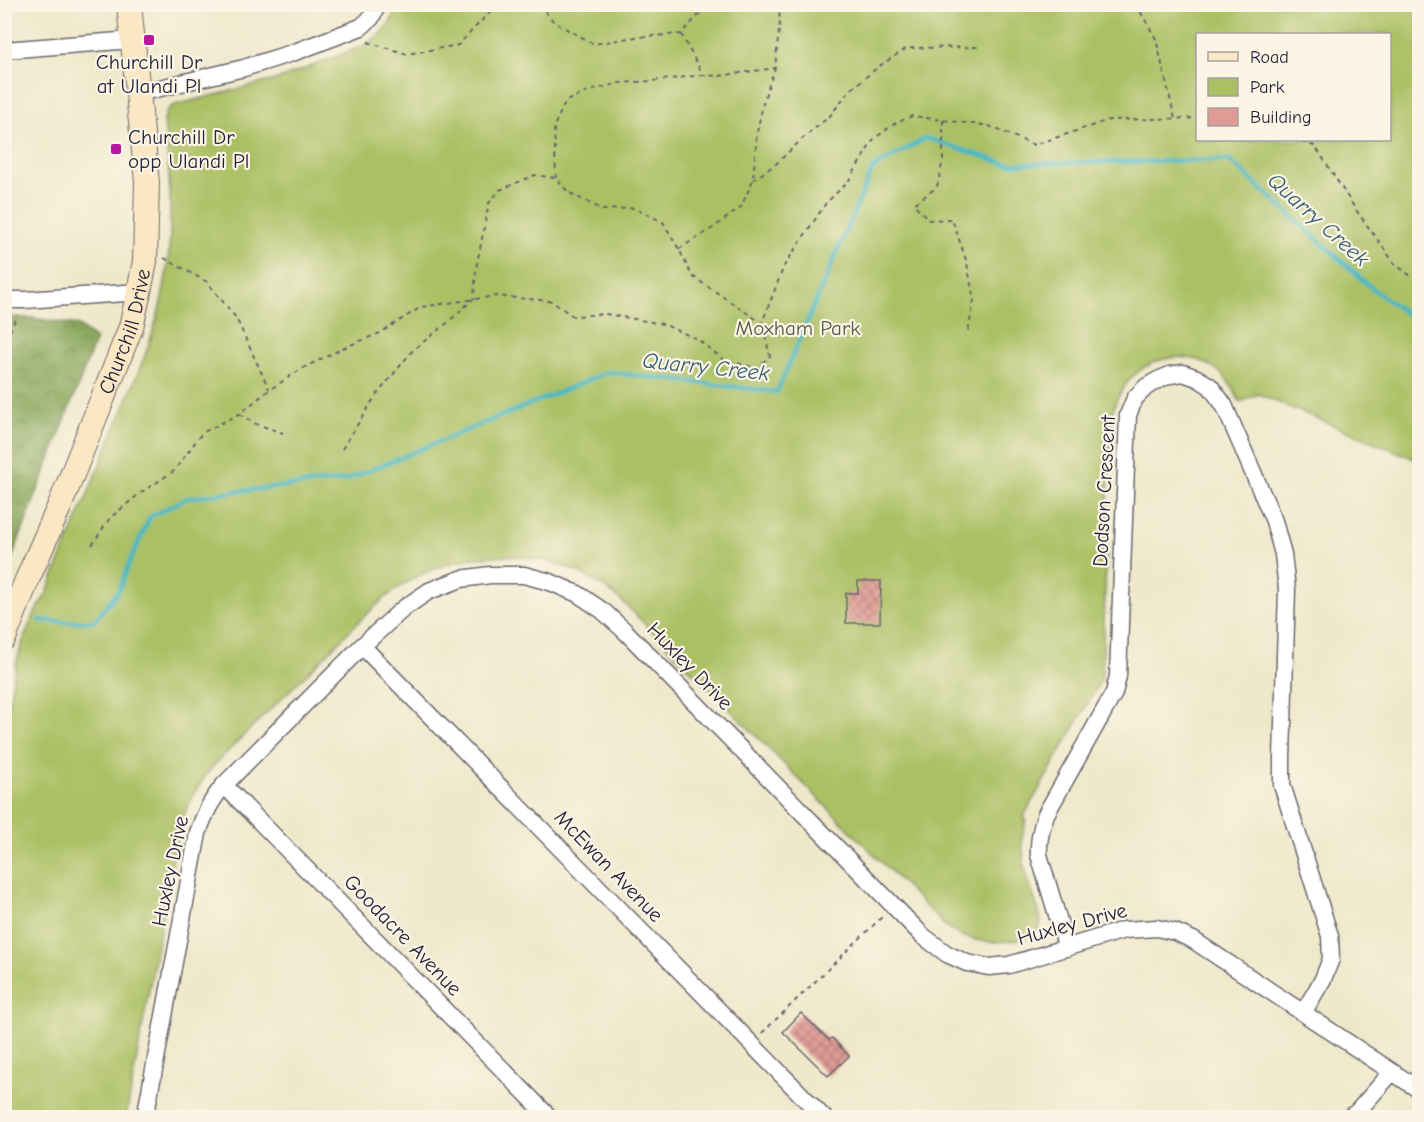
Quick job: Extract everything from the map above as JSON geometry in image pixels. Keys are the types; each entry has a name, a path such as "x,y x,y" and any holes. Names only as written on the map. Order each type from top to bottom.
{"main road":[{"name":"Churchill Drive","path":"4,638 118,360 139,292 145,261 147,182 129,4"}],"street":[{"path":"139,93 244,68 295,52 361,27 371,18 378,4"},
{"path":"4,50 132,40"},
{"path":"4,300 139,292"},
{"name":"Dodson Crescent","path":"1067,948 1039,855 1038,841 1046,814 1114,693 1118,676 1128,415 1135,398 1146,387 1170,375 1183,373 1210,386 1224,405 1274,521 1283,554 1287,589 1282,785 1329,936 1330,947 1330,959 1323,979 1303,1013"},
{"name":"Huxley Drive","path":"145,1118 198,833 212,799 362,646 404,608 429,591 461,579 490,575 524,575 550,582 578,594 603,611 923,936 947,954 968,963 989,967 1010,965 1124,930 1157,928 1175,932 1193,940 1419,1088"},
{"name":"McEwan Avenue","path":"362,646 824,1118"},
{"name":"Goodacre Avenue","path":"224,785 550,1118"},
{"path":"1349,1118 1392,1072"}],"path":[{"path":"361,27 368,43 407,54 458,45 490,12 511,4"},
{"path":"539,4 554,22 594,44 636,37 681,34 709,4"},
{"path":"679,249 741,207 753,180 757,132 764,99 775,68 780,21 778,4"},
{"path":"1136,4 1156,39 1175,119"},
{"path":"681,34 703,75"},
{"path":"753,180 776,164 831,116 849,91 878,67 907,48 979,47"},
{"path":"762,323 692,276 663,222 634,208 603,210 568,192 556,178 554,126 566,101 590,91 620,83 703,75 719,76 775,68"},
{"path":"92,545 110,518 139,494 174,471 202,432 239,414 269,390 303,368 380,333 421,306 496,296 551,301 573,315 606,314 663,324 697,339 724,360 757,368 770,356 762,323 784,266 826,203 848,182 874,139 894,123 912,116 989,126 1034,144 1109,120 1196,118"},
{"path":"942,119 943,160 937,187 914,204 929,220 952,219 967,263 974,300 968,332"},
{"path":"1297,141 1315,146 1356,210 1395,264 1419,284"},
{"path":"342,449 375,397 413,350 474,298 476,269 489,203 500,190 535,175 556,178"},
{"path":"146,247 207,282 236,318 269,390"},
{"path":"4,339 26,300"},
{"path":"239,414 256,424 283,433"},
{"path":"752,1043 893,906"}],"green space":[{"name":"Moxham Park","path":"397,5 1419,5 1419,461 1258,394 1240,402 1222,374 1205,363 1188,358 1170,358 1154,362 1139,371 1126,384 1117,400 1111,419 1102,678 1024,816 1026,820 1022,838 1024,866 1041,921 1037,931 1014,941 976,940 959,935 944,925 625,604 604,587 579,573 552,563 525,557 496,556 468,559 441,566 414,578 390,594 354,626 217,762 191,799 176,841 126,1117 6,1118 4,1088 4,736 9,700 17,662 28,627 46,595 130,394 159,310 167,271 170,228 164,121 166,113 170,107 175,105 279,79 363,46 380,35 391,21"},
{"path":"5,317 32,318 77,325 96,339 5,576"}],"building":[{"path":"858,581 881,581 880,623 846,623 846,593 858,593"},
{"path":"801,1013 829,1040 832,1038 849,1056 828,1076 783,1032"}],"waterway":[{"name":"Quarry Creek","path":"39,620 94,621 119,590 150,517 187,498 346,480 608,372 777,392 873,168 926,138 1007,164 1229,160 1374,290 1420,324"}],"place":[{"name":"Churchill Dr at Ulandi Pl","path":"149,40"},
{"name":"Churchill Dr opp Ulandi Pl","path":"116,149"}]}
